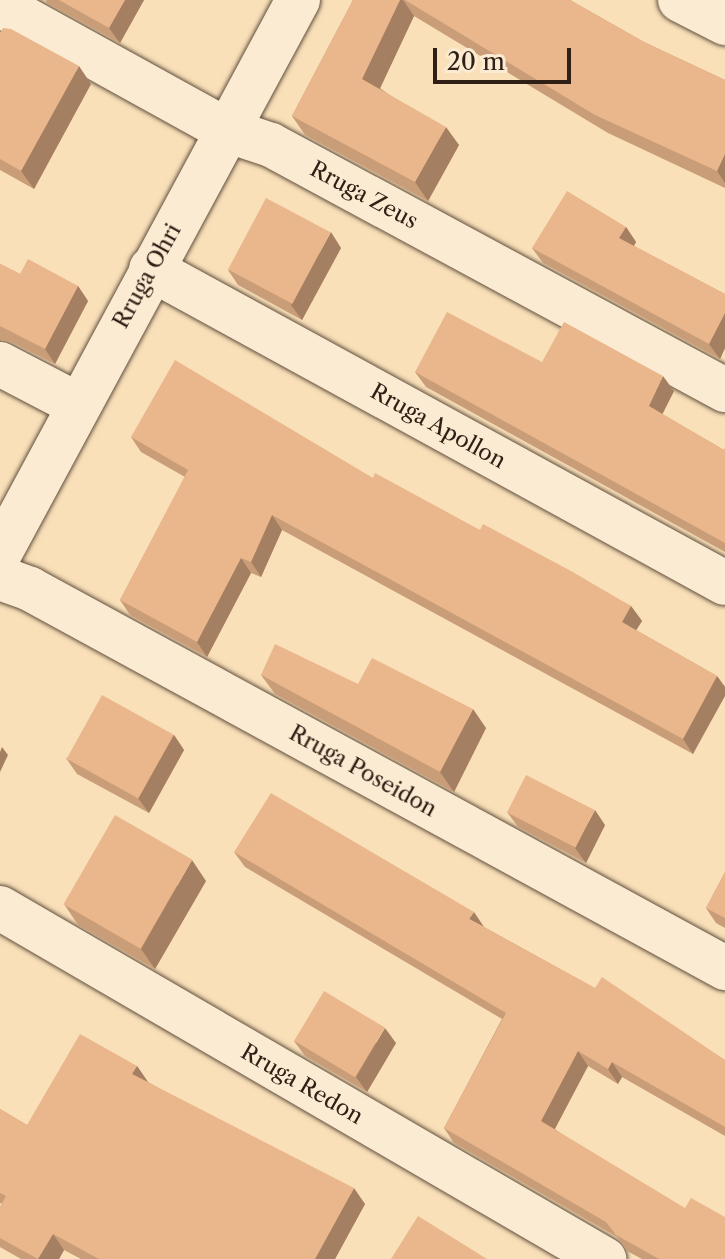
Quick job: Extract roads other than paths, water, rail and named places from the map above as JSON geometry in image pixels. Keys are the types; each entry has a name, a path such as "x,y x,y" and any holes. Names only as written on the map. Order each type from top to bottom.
{"street":[{"name":"Rruga Ohri","path":"0,553 77,404 298,0"},
{"path":"680,0 725,23"},
{"name":"Rruga Zeus","path":"0,5 226,130 271,145 725,390"},
{"name":"Rruga Apollon","path":"151,269 725,583"},
{"path":"0,364 77,404"},
{"name":"Rruga Poseidon","path":"0,578 725,968"},
{"name":"Rruga Redon","path":"0,908 604,1259"}]}
